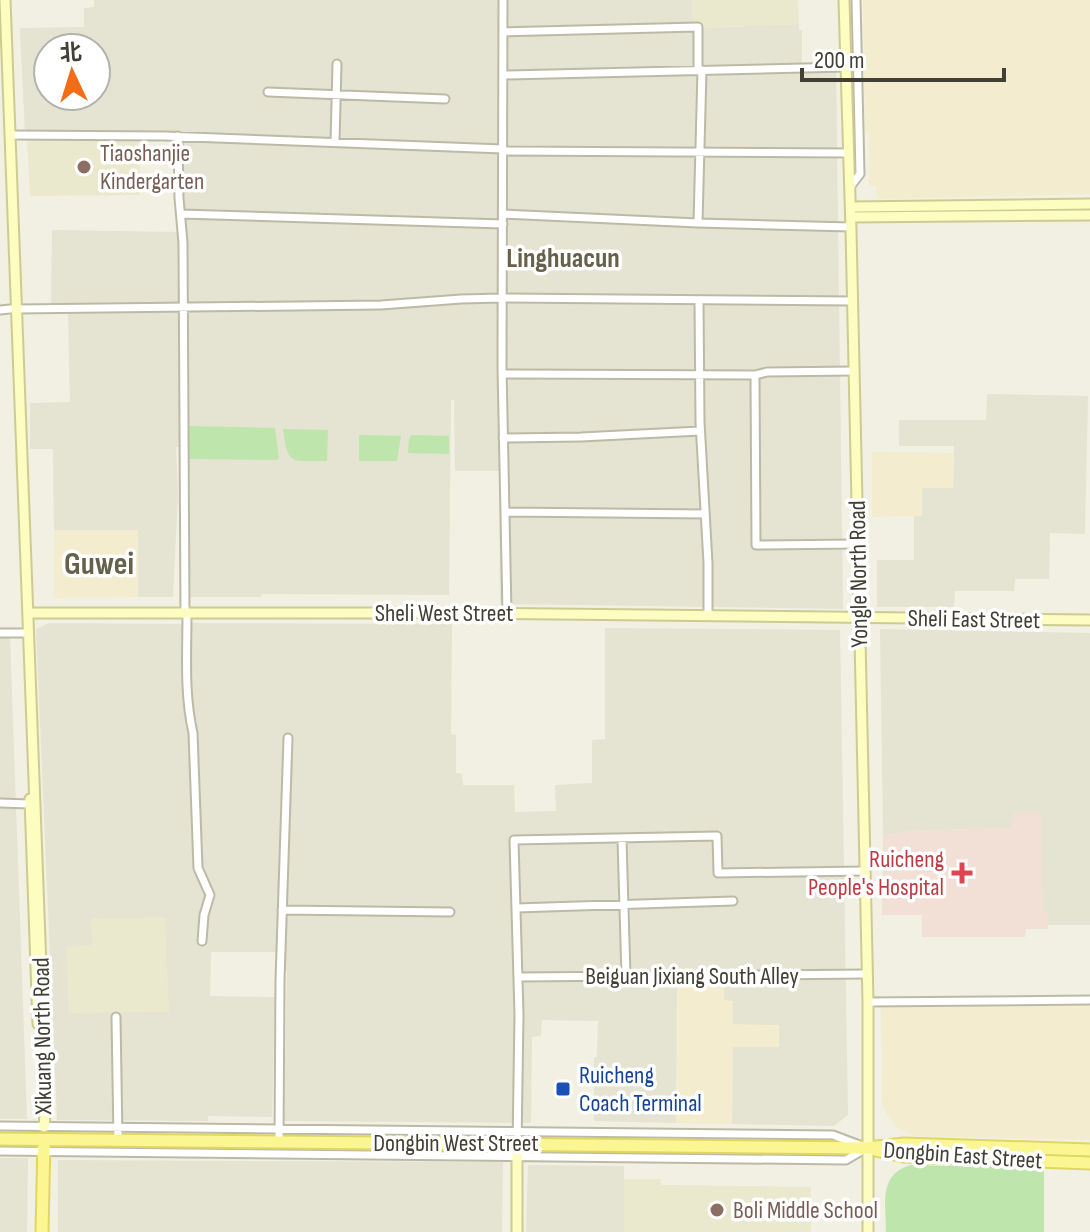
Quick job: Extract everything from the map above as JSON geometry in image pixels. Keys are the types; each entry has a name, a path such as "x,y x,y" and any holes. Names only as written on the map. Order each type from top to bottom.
{"main road":[{"name":"Xikuang North Road","path":"5,0 10,135 9,309 29,613 46,1102 44,1139"},
{"name":"Yongle North Road","path":"844,0 868,1002 868,1232"},
{"name":"Xikuang North Road","path":"0,39 40,1102 44,1139"},
{"path":"851,217 1090,204"},
{"path":"851,217 1090,215"},
{"name":"Sheli West Street","path":"29,613 507,613 858,618"},
{"name":"Sheli East Street","path":"858,618 1090,620"},
{"name":"Dongbin West Street","path":"0,1139 118,1134 517,1144 867,1148"},
{"path":"42,1232 44,1139"},
{"path":"517,1144 517,1232"},
{"name":"Dongbin East Street","path":"867,1148 904,1144 1090,1150"},
{"name":"Dongbin East Street","path":"867,1148 904,1156 1090,1163"}],"street":[{"path":"503,0 502,374 507,613"},
{"path":"850,187 860,174 856,0"},
{"path":"503,32 698,27 698,223"},
{"path":"335,142 337,64"},
{"path":"504,75 846,67"},
{"path":"268,92 445,99"},
{"path":"10,135 178,136 503,150 849,153"},
{"path":"178,136 183,243 188,712 193,733 198,868 210,895 204,915 202,941"},
{"path":"181,214 503,224"},
{"path":"503,214 698,223 851,217"},
{"path":"9,309 381,305 502,298 853,301"},
{"path":"699,300 700,431 708,616"},
{"path":"502,374 755,375 767,372 854,371"},
{"path":"755,375 756,545 857,544"},
{"path":"503,438 700,431"},
{"path":"505,512 705,514"},
{"path":"0,633 23,633"},
{"path":"279,1136 288,738"},
{"path":"0,803 30,804"},
{"path":"0,1126 44,1139 517,1144 518,977 514,840 717,836 718,873 864,871"},
{"path":"622,840 626,976"},
{"path":"516,908 733,901"},
{"path":"282,910 450,912"},
{"name":"Beiguan Jixiang South Alley","path":"518,977 867,974"},
{"path":"868,1002 1090,1000"},
{"path":"116,1017 118,1134"},
{"path":"0,1151 44,1139"}],"shaded area":[{"path":"94,0 498,0 500,144 506,0 692,0 693,22 701,22 702,28 799,24 799,30 802,30 802,65 836,64 843,609 500,604 499,471 455,471 454,400 451,400 449,595 262,594 261,597 188,597 183,133 25,133 20,28 84,27 84,8 94,7"},
{"path":"692,0 798,0 799,24 701,28 701,22 693,22"},
{"path":"863,0 1090,0 1090,194 877,199 876,186 869,186 869,132 865,132"},
{"name":"Tiaoshanjie Kindergarten","path":"27,139 139,139 140,195 30,196"},
{"path":"52,230 180,232 182,447 176,447 178,495 173,597 138,597 138,530 54,530 53,449 30,449 30,403 70,402 68,313 51,313"},
{"path":"987,394 1088,396 1085,534 1050,533 1049,579 1015,579 1014,591 955,591 954,607 877,607 877,560 914,560 914,516 922,516 922,488 953,488 954,446 899,446 899,420 986,420"},
{"path":"872,452 954,453 953,488 922,488 922,516 872,517"},
{"path":"54,530 138,530 138,597 54,598"},
{"path":"49,623 183,624 185,717 191,731 196,843 202,842 197,724 190,704 192,623 452,624 451,734 456,735 456,773 462,774 463,785 514,785 515,812 556,811 555,785 592,783 592,740 605,739 605,628 840,630 848,1115 834,1126 732,1124 733,1046 779,1047 733,1024 733,1001 724,1001 724,984 678,984 676,1123 594,1121 594,1058 597,1057 598,1021 542,1020 541,1036 532,1037 531,1123 284,1121 287,971 284,970 281,844 276,952 211,952 210,996 275,997 272,1117 208,1116 208,1121 57,1120 36,629"},
{"path":"880,629 1090,633 1090,925 1048,925 1048,913 1043,912 1013,828 900,831 899,834 883,835"},
{"path":"0,637 10,637 27,1119 0,1119"},
{"name":"Ruicheng People's Hospital","path":"1013,813 1041,813 1043,912 1048,912 1048,929 1026,929 1025,937 922,937 922,915 882,915 883,835 899,834 899,831 1012,828"},
{"path":"165,917 169,1012 68,1013 67,947 92,945 91,918"},
{"path":"677,984 724,984 724,1000 733,1001 733,1024 779,1025 779,1047 733,1047 732,1124 676,1123"},
{"path":"1090,1003 1090,1140 914,1136 898,1128 887,1115 882,1103 881,1006"},
{"path":"0,1158 28,1158 27,1232 0,1232"},
{"path":"58,1160 503,1162 502,1232 58,1232"},
{"path":"528,1165 624,1166 624,1232 526,1232"},
{"name":"Boli Middle School","path":"624,1179 660,1179 661,1185 811,1187 811,1232 624,1232"}],"green space":[{"path":"188,426 275,428 279,458 188,459"},
{"path":"283,429 328,430 327,461 294,459 287,450"},
{"path":"359,435 401,436 397,461 359,461"},
{"path":"411,435 449,436 449,454 408,453"},
{"path":"911,1165 1044,1168 1044,1232 886,1232 886,1191 893,1175"}],"place":[{"name":"Tiaoshanjie Kindergarten","path":"84,167"},
{"name":"Ruicheng People's Hospital","path":"962,873"},
{"name":"Ruicheng Coach Terminal","path":"563,1089"},
{"name":"Boli Middle School","path":"717,1210"}],"district":[{"name":"Linghuacun","path":"563,257"},
{"name":"Guwei","path":"99,563"}]}
